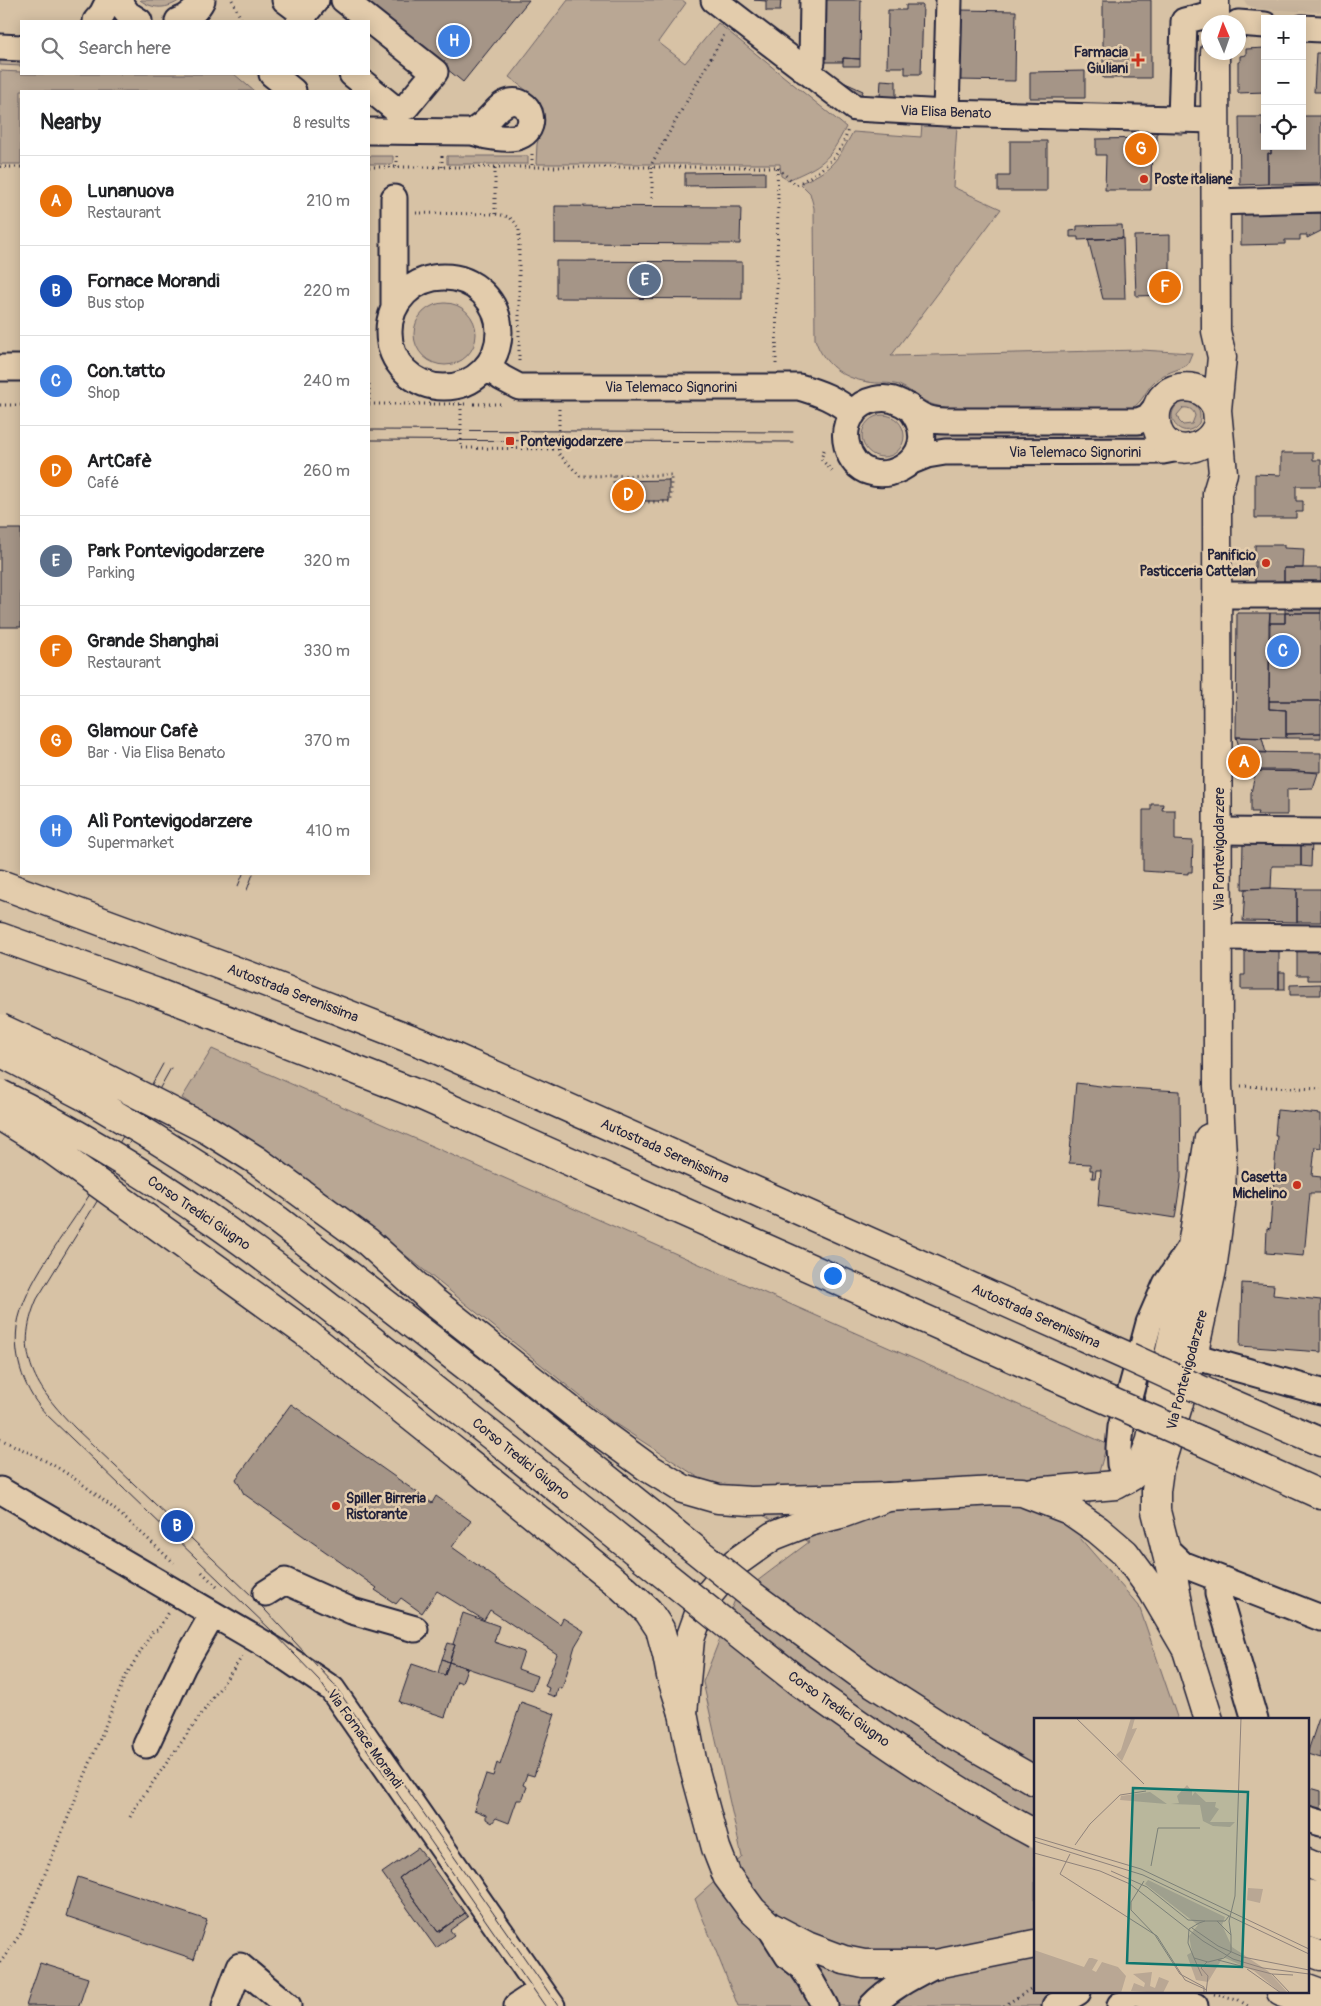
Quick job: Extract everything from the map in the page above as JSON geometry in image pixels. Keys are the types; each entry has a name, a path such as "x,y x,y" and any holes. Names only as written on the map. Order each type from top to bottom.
{"main road":[{"name":"Via Pontevigodarzere","path":"1182,449 1192,449 1204,444 1213,435 1217,416 1222,357 1216,331 1215,60"},
{"name":"Via Pontevigodarzere","path":"1216,331 1202,369 1197,376 1183,387 1176,388 1166,395 1158,405 1156,413 1157,428 1166,441 1196,453 1203,460 1217,493"},
{"path":"1183,387 1202,390 1211,399 1217,416"},
{"name":"Via Pontevigodarzere","path":"1187,1650 1174,1582 1156,1511 1156,1491 1160,1469 1193,1356 1212,1270 1221,1204 1222,1155 1218,1086 1217,493 1223,473 1217,416"},
{"name":"Autostrada Serenissima","path":"0,884 246,975 429,1046 1321,1442"},
{"path":"0,937 164,995 420,1095 1321,1495"},
{"path":"0,1028 174,1112 208,1130 256,1160 368,1242 434,1302 584,1421 646,1467 683,1489 718,1499 751,1501 888,1497 995,1491 1022,1492 1069,1510 1098,1530 1124,1553 1152,1590 1187,1650 1208,1718"},
{"path":"0,1052 82,1095 151,1136 216,1177 279,1221 479,1376 752,1596 865,1678 951,1734 1034,1780"},
{"name":"Via Pontevigodarzere","path":"1022,1492 1105,1487 1126,1481 1141,1465 1150,1443 1192,1246 1199,1192 1218,1086"},
{"name":"Corso Tredici Giugno","path":"0,1094 71,1131 137,1170 237,1237 335,1311 799,1682 935,1775 1034,1833"},
{"path":"0,1116 34,1137 305,1332 463,1458 648,1611 660,1629 668,1655 671,1676 683,1713 692,1760 716,1848 727,1876 752,1910 769,1926 807,1946 844,1960 891,1966 936,1964 1034,1944"},
{"path":"683,1713 690,1639 704,1600 735,1564 773,1536 809,1522 840,1514 888,1497"},
{"path":"1308,1863 1321,1869"},
{"path":"1308,1894 1321,1898"},
{"path":"1308,1902 1321,1908"},
{"path":"1308,1921 1321,1926"},
{"path":"1308,1951 1321,1956"},
{"path":"1308,1988 1321,1993"},
{"path":"1287,1994 1321,2006"}],"street":[{"path":"97,20 102,14 108,0"},
{"path":"117,0 128,14 137,20"},
{"path":"344,0 369,20"},
{"path":"714,0 855,108"},
{"path":"806,71 812,62 814,0"},
{"path":"946,112 949,0"},
{"path":"181,20 204,9"},
{"path":"1181,120 1184,21 1201,19"},
{"path":"353,75 395,109 406,107 435,72 370,21"},
{"path":"1246,21 1261,24"},
{"path":"1306,28 1321,29"},
{"path":"0,47 20,48"},
{"path":"273,75 292,90"},
{"name":"Via Elisa Benato","path":"855,108 1214,120"},
{"path":"370,132 470,132"},
{"path":"1215,202 1321,200"},
{"path":"393,205 394,306"},
{"path":"394,242 403,256 439,276"},
{"path":"439,276 458,278 475,286 488,298 497,315 500,333 496,351 487,367 473,379 457,386 438,387 421,383 406,373 394,358 388,341 388,323 394,306 406,291 421,281 439,276"},
{"name":"Via Telemaco Signorini","path":"487,367 502,378 519,386 799,387 823,394 843,405 853,414 849,420 845,436 848,451 858,464 872,473 890,474 927,455 945,452 1165,451 1182,449"},
{"path":"0,368 20,368"},
{"path":"853,414 864,403 879,398 895,400 926,418 946,421 1132,421 1148,417 1158,405"},
{"path":"908,407 914,414 921,430 920,446 912,462"},
{"path":"1218,595 1321,595"},
{"path":"1219,831 1321,832"},
{"path":"1219,937 1321,938"},
{"path":"1193,1356 1321,1392"},
{"name":"Via Fornace Morandi","path":"0,1490 273,1648 332,1689 547,1998"},
{"path":"1164,1547 1182,1564 1321,1618"},
{"path":"1218,1578 1218,1594 1254,1718"},
{"path":"266,1593 285,1581 352,1611 415,1630"},
{"path":"146,1745 183,1666 213,1614"},
{"path":"1308,1819 1321,1822"},
{"path":"769,1926 788,1956 801,1966 825,2006"},
{"path":"872,2006 880,1996 898,1984 936,1964"},
{"path":"225,2006 240,1966 288,2006"},
{"path":"1054,2006 1075,1994"},
{"path":"1143,1994 1195,2006"},
{"path":"518,2006 547,1998"}],"path":[{"path":"232,0 242,20"},
{"path":"652,198 652,163 734,17"},
{"path":"370,167 777,167 796,185 815,175 833,160 847,134 855,108"},
{"path":"397,146 397,167"},
{"path":"0,167 20,167"},
{"path":"776,386 777,167"},
{"path":"495,168 495,214"},
{"path":"370,404 519,404 519,229 515,221 508,216 495,214 393,205"},
{"path":"461,404 461,448 559,449"},
{"path":"0,405 20,405"},
{"path":"558,407 559,454 580,476 614,476 671,476 671,502 614,502 614,476"},
{"path":"826,448 821,459 838,477"},
{"path":"1218,1086 1321,1089"},
{"path":"0,1439 58,1467 123,1515 180,1568"},
{"path":"0,1962 21,1933 126,1677 153,1631 158,1630"},
{"path":"130,1817 242,1657"},
{"path":"1004,2006 1034,1987"},
{"path":"1216,1994 1237,1999 1248,2006"}],"shaded area":[{"path":"140,0 180,0 165,7 155,7"},
{"path":"568,0 682,0 686,3 658,42 685,63 718,23 846,127 824,161 788,180 781,176 780,164 536,164 537,144 544,120 543,108 535,97 509,77"},
{"path":"1244,0 1321,0 1321,12 1258,9 1247,5"},
{"path":"0,59 20,59 20,66 0,65"},
{"path":"0,71 20,72 20,75 235,75 253,90 20,90 20,164 0,164"},
{"path":"922,124 957,126 953,187 1001,209 891,356 1141,350 1192,353 1187,365 1159,378 1132,408 951,408 928,403 899,385 872,383 850,377 828,363 815,339 814,208 810,193 800,183 811,179 832,164 853,132 921,137"},
{"path":"370,156 393,156 393,164 370,164"},
{"path":"447,156 528,156 528,164 447,164"},
{"path":"439,303 451,303 467,312 474,322 476,334 474,346 467,356 451,365 439,365 428,360 419,351 414,340 414,328 419,317 428,308"},
{"path":"1181,402 1194,404 1199,410 1199,423 1193,429 1180,429 1173,420 1172,414 1175,407","holes":["1183,408 1191,409 1194,412 1195,416 1192,424 1183,425 1179,421 1177,415"]},
{"path":"883,415 898,421 904,436 898,451 883,457 868,451 862,436 868,421"},
{"path":"931,427 1060,427 1060,446 931,446"},
{"path":"1074,427 1145,427 1153,443 1073,446"},
{"path":"212,1049 1107,1444 1080,1538 1139,1606 1177,1718 1034,1718 1034,1994 1054,1994 1048,2006 738,2006 695,1899 742,1857 703,1682 736,1597 809,1542 696,1476 611,1421 347,1208 182,1098"}],"building":[{"path":"362,0 529,0 463,82"},
{"path":"754,0 781,0 780,11 766,11 766,1"},
{"path":"825,0 861,0 860,59 843,58 843,62 824,62"},
{"path":"1103,0 1151,0 1151,78 1103,78"},
{"path":"906,5 923,5 921,74 905,74 905,67 887,67 888,10 906,10"},
{"path":"961,10 1016,11 1015,81 959,80"},
{"path":"1261,48 1261,92 1238,93 1238,62 1246,60 1246,49"},
{"path":"1316,53 1321,53 1321,92 1314,92"},
{"path":"843,58 860,59 860,66 843,66"},
{"path":"1085,71 1085,98 1030,98 1030,72"},
{"path":"881,80 896,81 896,97 880,97"},
{"path":"843,82 863,91 860,98 840,90"},
{"path":"1306,116 1321,116 1321,184 1268,184 1268,153 1271,154 1271,150 1306,150"},
{"path":"1239,117 1261,117 1261,150 1271,150 1271,154 1268,153 1268,184 1240,185"},
{"path":"1141,130 1157,130 1157,150 1152,150 1152,138 1141,138"},
{"path":"1152,138 1151,190 1105,190 1106,155 1096,155 1096,139"},
{"path":"1010,141 1047,141 1047,191 998,191 998,176 1010,176"},
{"path":"765,172 765,185 685,186 685,173"},
{"path":"555,206 741,207 740,244 555,243"},
{"path":"1321,213 1321,231 1307,238 1307,235 1300,235 1300,240 1285,240 1285,244 1241,245 1241,214"},
{"path":"1122,225 1123,238 1078,240 1078,237 1070,237 1070,231 1077,230 1077,226"},
{"path":"1170,235 1170,291 1166,295 1136,296 1134,236"},
{"path":"1123,238 1125,299 1103,299 1088,239"},
{"path":"556,261 742,262 742,299 556,298"},
{"path":"1281,453 1313,453 1313,460 1321,460 1321,486 1296,486 1296,501 1303,501 1303,512 1296,512 1296,518 1255,518 1255,474 1281,475"},
{"path":"669,480 669,501 616,501 616,481"},
{"path":"0,529 20,529 20,627 0,627"},
{"path":"1255,545 1284,545 1284,548 1304,549 1303,568 1284,568 1284,581 1255,582"},
{"path":"1284,568 1321,568 1321,581 1284,581"},
{"path":"1285,603 1321,603 1321,613 1285,613"},
{"path":"1237,613 1270,613 1269,709 1286,710 1286,738 1236,737"},
{"path":"1270,613 1285,613 1285,623 1269,623"},
{"path":"1285,613 1321,613 1321,701 1269,701 1269,623 1285,623"},
{"path":"1269,701 1321,701 1321,733 1286,734 1286,710 1269,709"},
{"path":"1321,733 1321,738 1286,738 1286,734"},
{"path":"1236,737 1262,738 1266,753 1241,752"},
{"path":"1241,752 1321,753 1321,772 1240,771"},
{"path":"1256,770 1289,770 1318,773 1313,788 1287,789 1287,815 1257,815 1258,812 1251,812 1251,793"},
{"path":"1151,804 1163,804 1162,810 1175,810 1175,840 1193,841 1192,872 1188,872 1188,874 1143,871 1143,810 1151,810"},
{"path":"1301,840 1301,866 1272,866 1271,888 1242,889 1243,843"},
{"path":"1301,840 1312,841 1311,867 1301,866"},
{"path":"1245,889 1297,889 1297,922 1243,921"},
{"path":"1297,889 1321,889 1321,922 1297,922"},
{"path":"1245,948 1279,948 1279,989 1241,989 1241,975 1245,975"},
{"path":"1297,948 1321,948 1321,980 1308,980 1308,975 1297,975"},
{"path":"1279,972 1285,972 1285,989 1279,989"},
{"path":"1321,984 1321,995 1290,995 1290,985"},
{"path":"1076,1083 1108,1087 1180,1091 1181,1178 1175,1218 1098,1206 1101,1170 1096,1170 1095,1178 1092,1178 1093,1170 1090,1170 1090,1164 1069,1163"},
{"name":"Casetta Michelino","path":"1277,1110 1321,1114 1321,1148 1315,1147 1312,1176 1321,1177 1321,1193 1310,1193 1304,1256 1266,1253 1267,1228 1270,1229"},
{"path":"1242,1283 1274,1285 1273,1295 1321,1300 1321,1352 1240,1346"},
{"path":"291,1404 432,1503 436,1496 471,1521 452,1547 560,1624 563,1618 584,1631 575,1646 562,1689 558,1688 556,1697 547,1694 549,1688 545,1686 557,1654 490,1610 484,1620 437,1591 422,1613 401,1598 396,1604 375,1590 377,1588 244,1494 236,1479"},
{"path":"463,1613 499,1626 494,1642 524,1652 518,1669 537,1676 532,1690 449,1662"},
{"path":"448,1643 455,1645 449,1662 442,1659"},
{"path":"442,1659 449,1662 445,1675 438,1673"},
{"path":"449,1662 467,1668 462,1683 457,1681 445,1717 399,1702 412,1664 445,1675"},
{"path":"521,1702 555,1714 534,1776 527,1774 523,1785 527,1787 522,1800 517,1800 509,1823 496,1818 492,1823 486,1819 486,1815 474,1810 486,1774 493,1776 497,1763 500,1765"},
{"path":"1321,1712 1321,1758 1308,1754"},
{"path":"1308,1787 1321,1791 1321,1814 1308,1810"},
{"path":"418,1848 426,1858 399,1878 438,1932 465,1913 468,1917 450,1930 454,1935 436,1948 382,1873"},
{"path":"426,1858 465,1913 438,1932 399,1878"},
{"path":"78,1877 207,1920 194,1959 66,1916"},
{"path":"40,1963 88,1978 79,2006 26,2006"}],"tram line":[{"path":"370,430 793,432"},
{"path":"370,440 793,442"},
{"path":"238,886 243,875"},
{"path":"247,890 253,875"},
{"path":"163,1064 90,1194 47,1259 28,1293 21,1310 16,1339 22,1374 32,1396 47,1415 272,1631 319,1680 545,2006"},
{"path":"171,1068 96,1203 37,1299 30,1319 27,1337 32,1369 49,1399 75,1428 252,1596 333,1683 558,2006"}],"place":[{"name":"Alì Pontevigodarzere","path":"454,41"},
{"name":"Farmacia Giuliani","path":"1138,60"},
{"name":"Glamour Cafè","path":"1141,149"},
{"name":"Poste italiane","path":"1144,179"},
{"name":"Park Pontevigodarzere","path":"645,280"},
{"name":"Grande Shanghai","path":"1165,287"},
{"name":"Pontevigodarzere","path":"510,441"},
{"name":"ArtCafè","path":"628,495"},
{"name":"Panificio Pasticceria Cattelan","path":"1266,563"},
{"name":"Con.tatto","path":"1283,651"},
{"name":"Lunanuova","path":"1244,762"},
{"name":"Casetta Michelino","path":"1297,1185"},
{"name":"Spiller Birreria Ristorante","path":"336,1506"},
{"name":"Fornace Morandi","path":"177,1526"}]}
